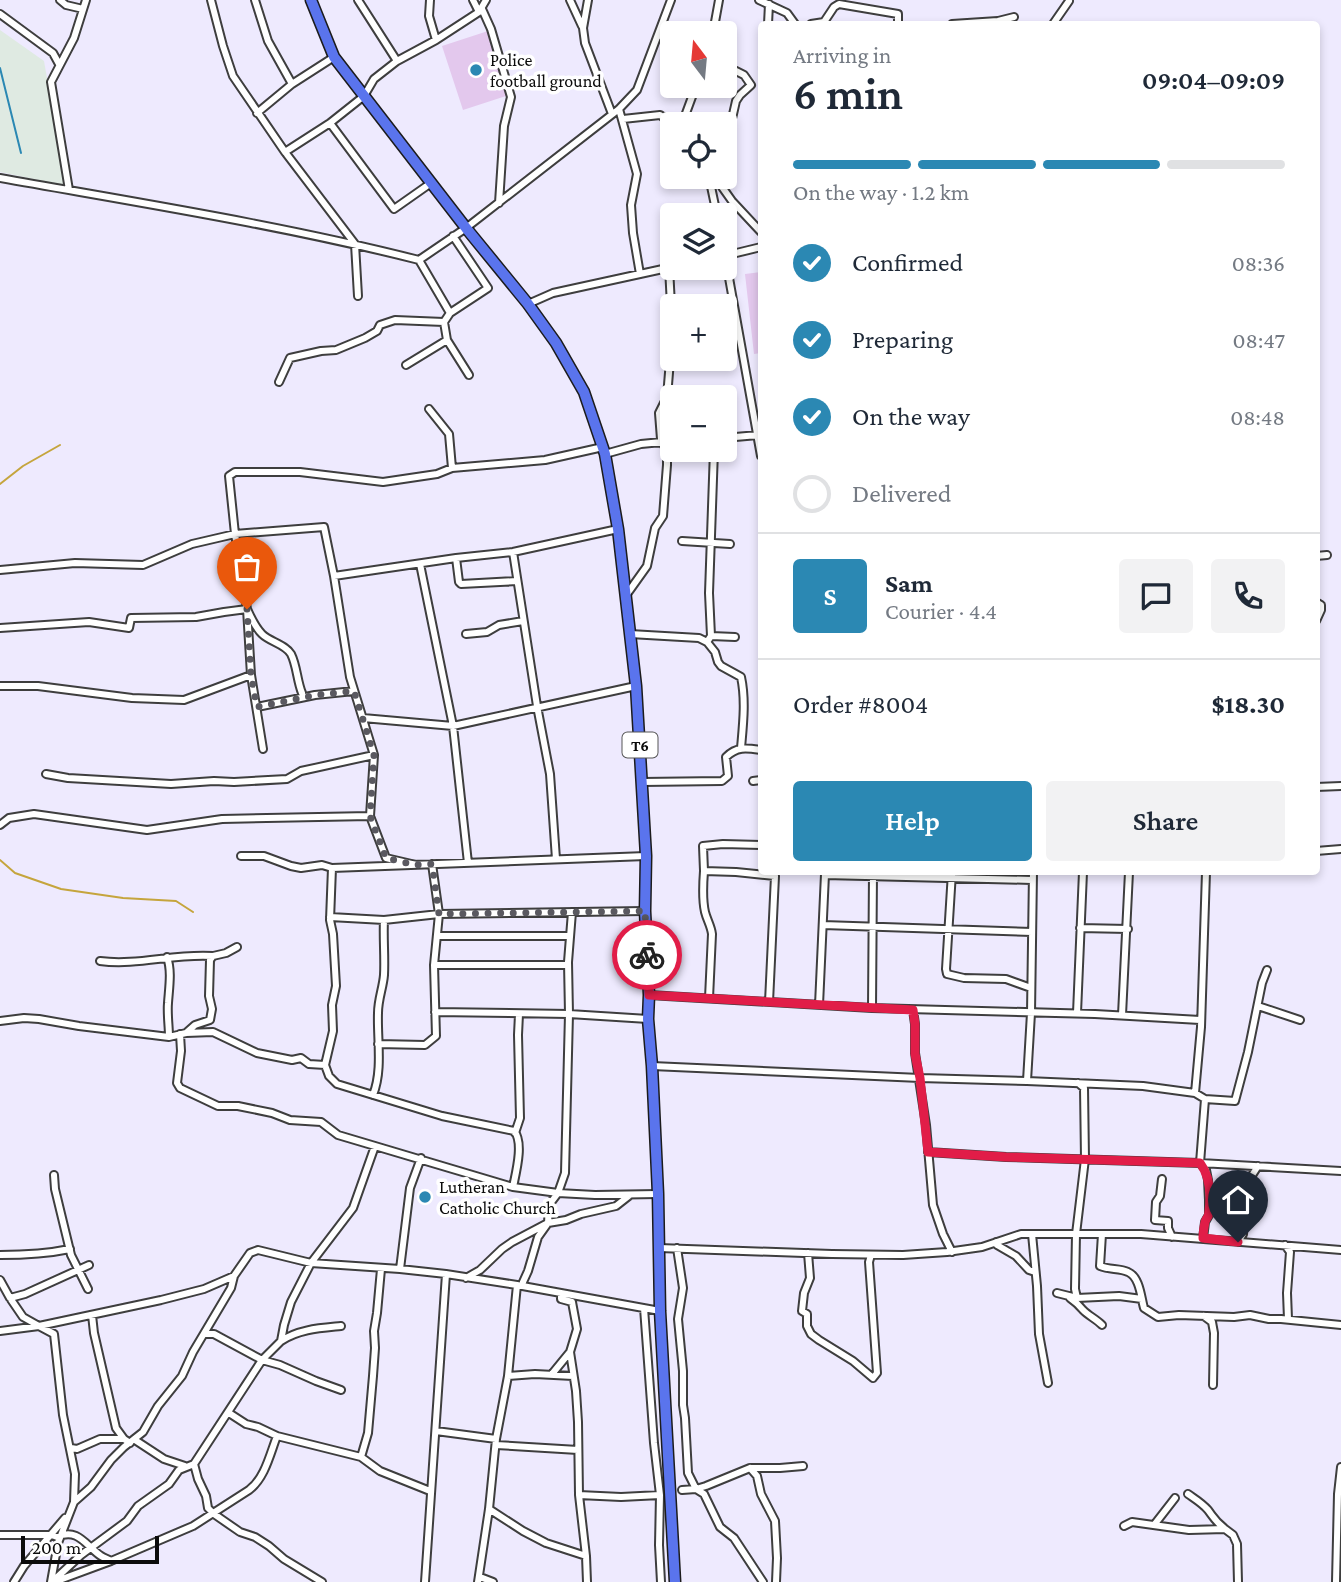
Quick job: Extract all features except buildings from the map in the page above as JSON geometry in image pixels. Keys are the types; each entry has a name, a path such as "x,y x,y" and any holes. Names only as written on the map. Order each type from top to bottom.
{"highway":[{"name":"T6","path":"311,0 334,57 528,304 556,344 584,392 604,450 618,529 636,685 646,856 648,1019 658,1194 660,1311 675,1582"}],"street":[{"path":"60,0 66,5 83,9"},
{"path":"69,190 51,82 74,38 86,0"},
{"path":"211,0 233,76 285,152 355,244 358,296"},
{"path":"255,0 268,41 292,84"},
{"path":"359,0 397,61"},
{"path":"430,0 429,16 436,40"},
{"path":"473,0 491,29 511,97 504,127 499,203"},
{"path":"285,152 330,123 364,96 374,79 397,61 436,40 480,11 486,0"},
{"path":"570,0 583,28 612,114"},
{"path":"583,28 588,0"},
{"path":"419,260 466,228 619,109 637,90 671,0"},
{"path":"715,21 719,0"},
{"path":"759,0 787,13 793,21"},
{"path":"1055,21 1069,1"},
{"path":"768,21 769,4"},
{"path":"825,21 834,6 839,4 898,14 898,21"},
{"path":"0,14 53,53 59,64"},
{"path":"986,21 1014,17"},
{"path":"257,113 292,84 334,57"},
{"path":"734,112 736,101 751,85 744,75 737,72"},
{"path":"619,109 637,174 631,205 640,274"},
{"path":"623,118 660,115"},
{"path":"330,123 394,209 431,183"},
{"path":"0,178 355,244 419,260 450,313"},
{"path":"724,189 758,229"},
{"path":"443,322 450,313 488,288 453,236"},
{"path":"737,252 758,248"},
{"path":"528,304 553,293 660,269"},
{"path":"730,280 758,424"},
{"path":"279,382 290,358 336,350 365,338 377,331 380,325 395,320 443,322"},
{"path":"443,322 447,340 469,375"},
{"path":"406,365 447,340"},
{"path":"429,409 449,435 452,468"},
{"path":"660,411 660,431"},
{"path":"737,435 758,429"},
{"path":"263,749 251,675 247,609 235,534 229,478 232,473 300,472 383,482 437,474 452,468 545,460 660,441"},
{"path":"626,596 647,566 655,528 663,516 667,462"},
{"path":"714,462 709,639 721,666 741,677 741,748"},
{"path":"0,570 75,563 143,565 192,544 235,534 324,527 350,677 374,755 370,816 386,858 416,865"},
{"path":"334,576 513,552 618,529"},
{"path":"682,541 730,544"},
{"path":"513,552 550,774 556,859"},
{"path":"1320,556 1327,555"},
{"path":"456,558 461,584 517,580"},
{"path":"420,564 453,726 468,863"},
{"path":"0,628 89,622 129,628 131,618 196,617 247,609"},
{"path":"247,609 262,635 291,655 302,693"},
{"path":"466,634 487,632 499,625 523,621"},
{"path":"630,634 709,639 735,637"},
{"path":"0,686 38,686 132,698 184,699 251,675"},
{"path":"363,718 453,726 636,685"},
{"path":"257,707 316,695 354,691"},
{"path":"642,782 722,781 728,776 726,757 731,752 741,748 758,750"},
{"path":"46,774 68,778 171,784 287,779 301,771 374,755"},
{"path":"752,781 758,780"},
{"path":"1320,787 1341,786"},
{"path":"0,825 9,818 34,814 147,830 222,819 370,816"},
{"path":"709,998 712,934 705,912 703,846 758,845"},
{"path":"1320,851 1341,849"},
{"path":"240,856 264,856 301,868 322,865 332,868 646,856"},
{"path":"378,1044 425,1045 436,1036 434,965 439,914 432,864"},
{"path":"332,868 330,917 336,986 332,1005 333,1031 325,1065 329,1076 337,1084 442,1116 514,1131 518,1135 519,1152 513,1187"},
{"path":"704,871 758,873"},
{"path":"769,1002 776,875"},
{"path":"819,1005 825,875"},
{"path":"872,875 872,1008"},
{"path":"892,875 952,875 1032,880"},
{"path":"952,875 947,974 964,978 1006,979 1031,988"},
{"path":"1027,1081 1031,1013 1033,875"},
{"path":"1077,1013 1083,875"},
{"path":"1122,1015 1129,875"},
{"path":"1195,1093 1206,875"},
{"path":"330,917 384,920 439,914 645,911"},
{"path":"494,1582 479,1580 520,1284 528,1271 538,1237 548,1223 549,1205 558,1193 565,1173 568,965 572,912"},
{"path":"373,1095 377,1069 378,1009 384,971 384,920"},
{"path":"823,925 1032,932"},
{"path":"1080,928 1128,929"},
{"path":"437,936 570,936"},
{"path":"100,961 118,963 167,957 214,956 237,947"},
{"path":"214,956 209,974 212,1009 210,1020 183,1033 177,1083 180,1088 218,1106 238,1106 272,1113 289,1120 321,1122 338,1135 513,1187 595,1195 658,1194"},
{"path":"167,957 170,976 167,1006 169,1037"},
{"path":"434,965 568,965"},
{"path":"652,1066 1077,1082 1143,1086 1195,1093 1205,1099 1235,1101 1267,970"},
{"path":"649,995 913,1010 1077,1013 1200,1020"},
{"path":"1258,1006 1300,1020"},
{"path":"913,1010 915,1054 920,1078 933,1205 952,1251"},
{"path":"435,1012 569,1014 648,1019"},
{"path":"515,1133 520,1118 519,1014"},
{"path":"0,1021 32,1018 169,1037 183,1033 213,1032 257,1053 292,1060 301,1058 309,1064 325,1065"},
{"path":"1073,1298 1076,1234 1085,1158 1084,1088 1077,1082"},
{"path":"1203,1238 1205,1222 1209,1215 1208,1180 1206,1170 1200,1163 1205,1099"},
{"path":"281,1341 291,1302 312,1263 353,1209 375,1146"},
{"path":"928,1152 1341,1171"},
{"path":"400,1269 410,1188 421,1158"},
{"path":"1238,1242 1243,1234 1249,1180 1258,1166"},
{"path":"54,1175 70,1249 88,1289"},
{"path":"1162,1180 1160,1196 1156,1202 1155,1220 1168,1222 1172,1237"},
{"path":"467,1278 512,1242 548,1223 616,1206 631,1194"},
{"path":"659,1248 902,1255 982,1247 1021,1234 1141,1234 1341,1250"},
{"path":"1032,1234 1039,1334 1048,1383"},
{"path":"1102,1234 1100,1266 1128,1272 1134,1277 1144,1308 1158,1317 1250,1315 1341,1325"},
{"path":"996,1242 1035,1272"},
{"path":"1285,1245 1290,1252 1288,1320"},
{"path":"677,1248 683,1287 678,1319 688,1474 696,1489 704,1494 720,1527 734,1538 763,1582"},
{"path":"0,1255 39,1255 70,1249"},
{"path":"74,1502 91,1487 129,1441 143,1433 158,1406 182,1376 231,1288 234,1276 250,1253 258,1250 312,1263 400,1269 520,1284 660,1311"},
{"path":"808,1253 810,1278 804,1293 802,1311 807,1314 807,1326 811,1334 853,1361 873,1378 877,1373 869,1262 871,1255"},
{"path":"10,1298 89,1265"},
{"path":"361,1457 368,1433 375,1348 373,1331 380,1269"},
{"path":"425,1582 446,1275"},
{"path":"0,1331 39,1326 204,1289 234,1276"},
{"path":"0,1280 23,1317 54,1334 63,1415 75,1474 74,1502 61,1535 52,1582"},
{"path":"552,1374 570,1352 577,1329 572,1302 561,1299 561,1293"},
{"path":"1056,1293 1073,1298 1119,1296 1142,1299"},
{"path":"1073,1298 1102,1325"},
{"path":"644,1308 660,1495 661,1582"},
{"path":"92,1315 96,1344 116,1428 129,1441 164,1459 177,1465 191,1465"},
{"path":"1204,1316 1212,1322 1214,1333 1213,1385"},
{"path":"52,1582 127,1521 138,1506 169,1484 179,1470 191,1465 229,1413 262,1360 281,1341 305,1331 341,1326"},
{"path":"204,1335 214,1334 262,1360 341,1390"},
{"path":"570,1352 576,1401 579,1495 587,1582"},
{"path":"508,1376 573,1376"},
{"path":"229,1413 246,1424 277,1436 361,1457 380,1471 430,1491"},
{"path":"436,1431 496,1442 578,1450"},
{"path":"52,1582 111,1561 214,1514 256,1484 277,1436"},
{"path":"71,1448 76,1449 100,1439 129,1441"},
{"path":"1336,1582 1341,1458"},
{"path":"191,1465 206,1496 208,1508 214,1514 240,1532 255,1537 321,1582"},
{"path":"682,1490 696,1489 750,1468 803,1466"},
{"path":"750,1468 757,1476 761,1494 775,1521 776,1582"},
{"path":"1188,1494 1207,1509 1211,1518 1233,1535 1237,1544 1238,1582"},
{"path":"579,1495 660,1495"},
{"path":"1154,1525 1175,1498"},
{"path":"489,1509 546,1543 586,1556"},
{"path":"14,1582 24,1566 69,1514"},
{"path":"1124,1526 1132,1522 1189,1530 1225,1529"},
{"path":"0,1535 82,1537 99,1555 111,1561"}],"shaded area":[{"path":"0,30 44,61 66,186 0,172"},
{"name":"Police football ground","path":"488,31 509,95 463,110 442,46"},
{"path":"758,272 758,353 754,354 745,274"}],"waterway":[{"path":"0,484 23,466 60,445"},
{"path":"0,860 15,873 61,889 123,898 176,901 193,912"}],"railway":[{"path":"0,68 21,153"}],"way so far":[{"path":"247,609 251,675 257,707 316,695 354,691 374,755 370,816 386,858 416,865 432,864 439,914 645,911 647,955"}],"place":[{"name":"Police football ground","path":"476,70"},
{"name":"Lutheran Catholic Church","path":"425,1197"}],"route":[{"path":"647,955 649,995 913,1010 915,1054 928,1152 1200,1163 1206,1170 1209,1200 1209,1215 1205,1222 1203,1238 1238,1242"}]}
